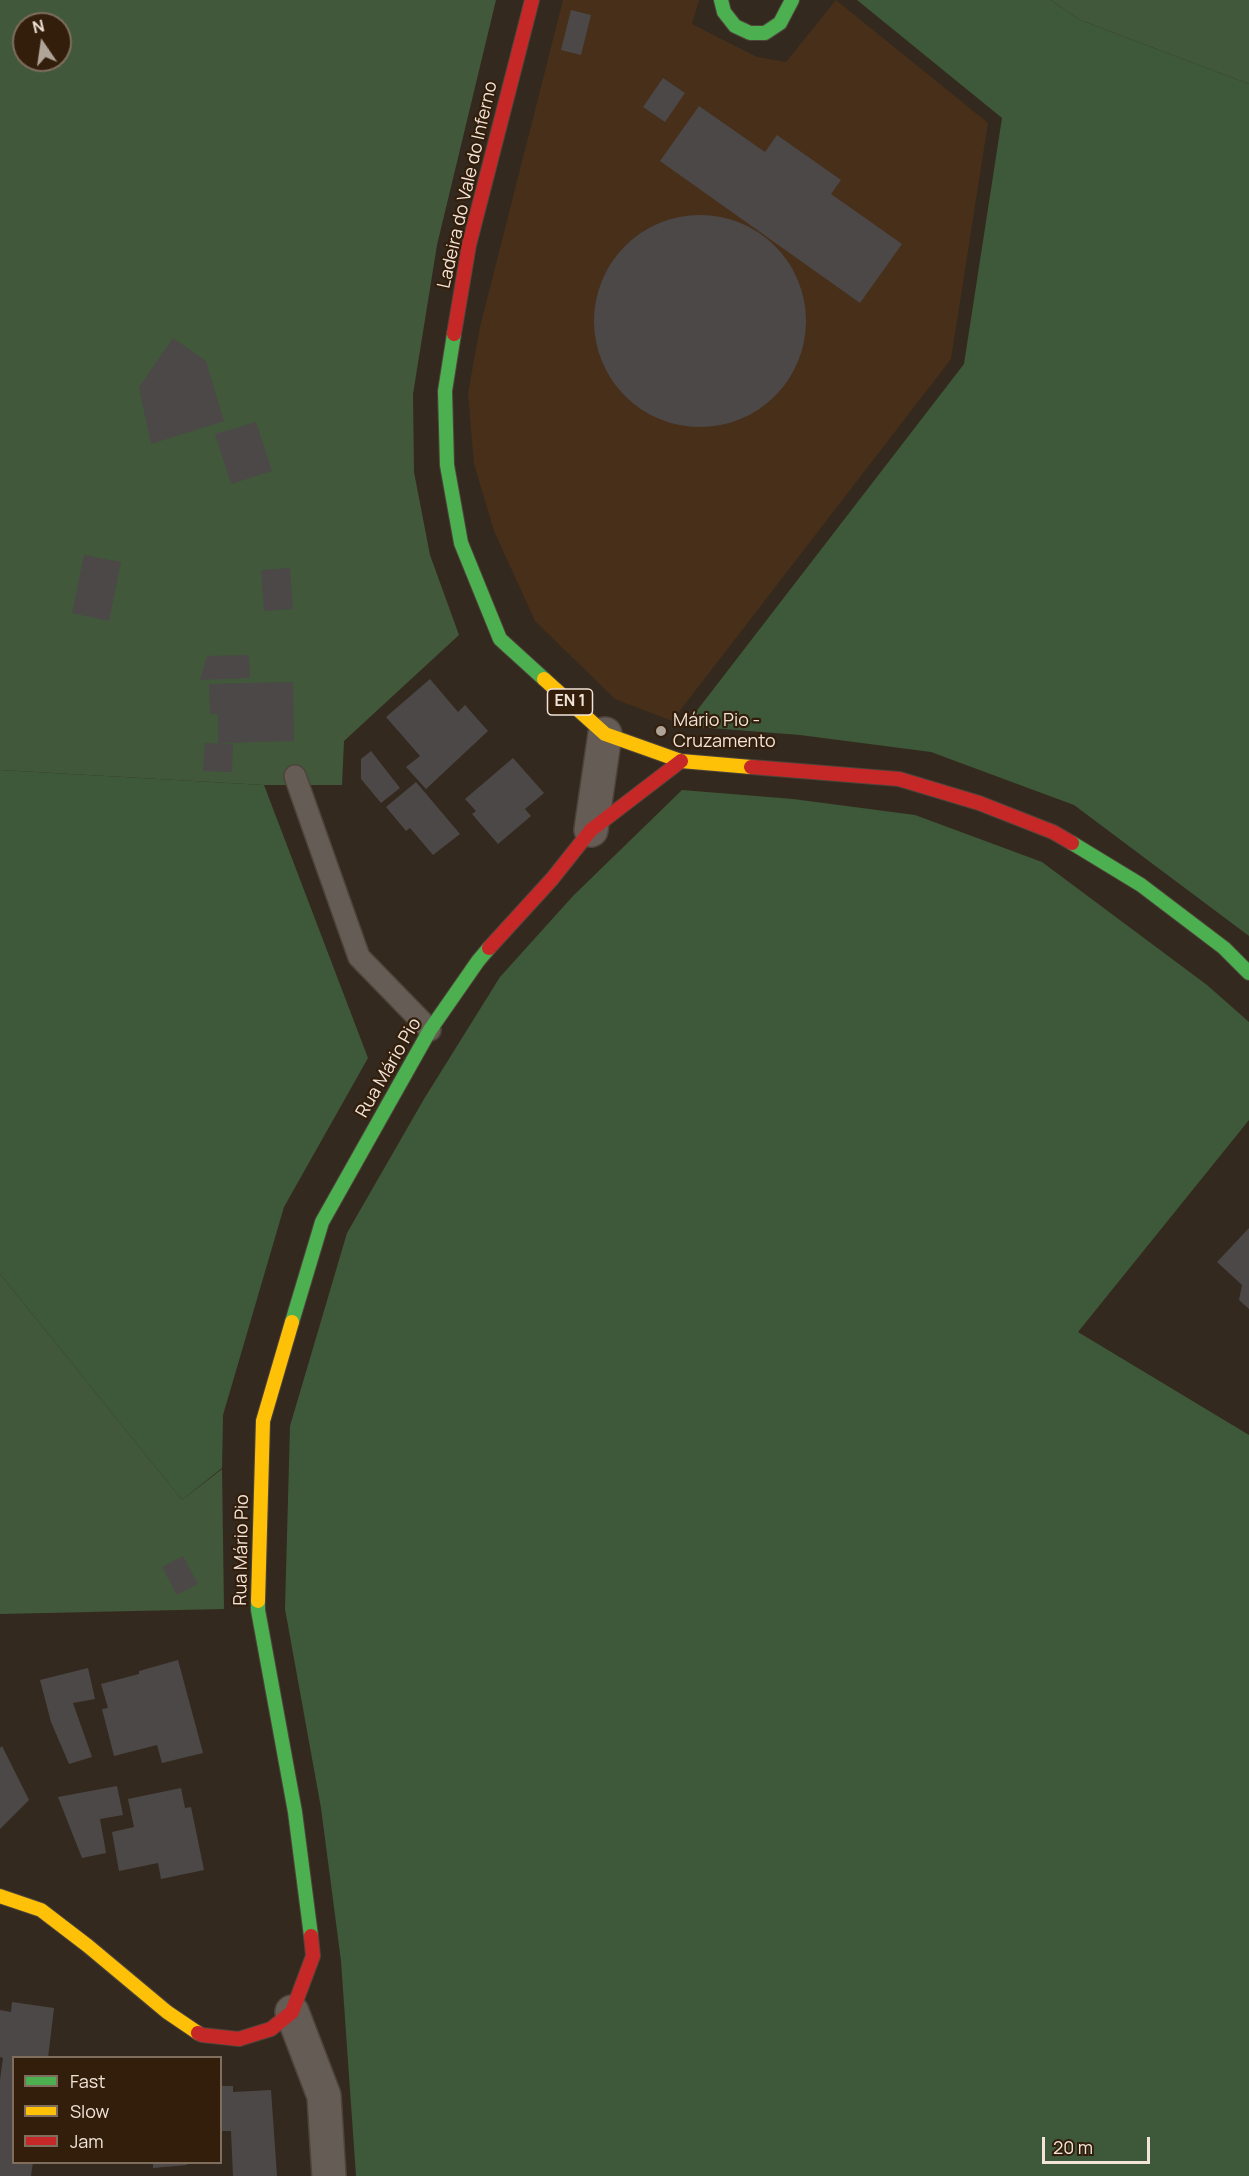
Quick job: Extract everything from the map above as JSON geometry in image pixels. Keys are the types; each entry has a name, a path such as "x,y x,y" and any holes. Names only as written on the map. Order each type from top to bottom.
{"street":[{"name":"Ladeira do Vale do Inferno","path":"532,0 469,245 445,391 447,465 461,543 500,639 605,734 681,760 899,779 979,803 1053,832 1141,885 1224,948 1249,974"},
{"path":"721,0 724,12 735,26 750,33 765,33 780,23 792,0"},
{"path":"591,830 605,734"},
{"name":"Rua Mário Pio","path":"292,2012 313,1956 295,1812 258,1611 263,1421 321,1222 430,1030 478,961 552,879 591,830 681,760"},
{"path":"0,1896 41,1910 167,2012 202,2035 239,2039 271,2029 292,2012 324,2096 329,2176"}],"lane":[{"path":"295,776 359,957 430,1030"}],"shaded area":[{"path":"563,0 699,0 692,24 757,57 786,62 836,0 988,123 951,359 672,721 615,699 535,621 494,531 474,464 468,393 480,327"}],"green space":[{"path":"0,0 496,0 437,245 413,394 414,472 430,555 459,635 344,741 342,785 264,785 0,770"},
{"path":"857,0 1051,0 1080,20 1249,84 1249,936 1074,805 931,752 800,735 685,726 964,364 1002,118"},
{"path":"1051,0 1249,0 1249,84 1080,20"},
{"path":"0,770 264,785 368,1058 284,1207 223,1415 222,1468 182,1500 0,1274"},
{"path":"682,790 793,799 915,815 1042,862 1207,985 1249,1022 1249,1120 1078,1332 1249,1435 1249,2176 356,2176 341,1961 321,1808 285,1609 290,1426 347,1233 424,1099 500,977 573,896"},
{"path":"0,1274 182,1500 222,1469 224,1609 0,1614"}],"building":[{"path":"571,10 591,15 581,55 561,50"},
{"path":"663,78 685,93 665,122 643,107"},
{"path":"699,106 765,152 777,135 841,180 831,194 902,244 860,303 660,161"},
{"path":"690,215 710,215 731,219 750,227 775,246 788,262 798,280 804,300 806,321 804,342 798,362 788,380 775,396 750,415 731,423 710,427 690,427 669,423 650,415 618,388 606,371 598,352 594,331 594,311 598,290 606,271 633,239 650,227 669,219"},
{"path":"173,338 206,361 224,421 151,444 139,387"},
{"path":"256,422 272,471 231,484 215,434"},
{"path":"84,555 121,562 109,621 72,613"},
{"path":"290,568 293,609 264,611 261,570"},
{"path":"249,655 250,678 200,680 207,656"},
{"path":"430,679 458,712 465,705 488,731 426,789 406,767 420,756 386,717"},
{"path":"293,682 294,741 218,743 218,714 210,714 209,684"},
{"path":"205,743 233,744 232,772 203,771"},
{"path":"371,751 400,788 381,803 361,779 361,759"},
{"path":"513,758 544,793 525,809 531,816 498,844 472,814 476,811 465,799"},
{"path":"416,782 460,834 433,855 410,828 406,831 386,807"},
{"path":"1249,1228 1249,1309 1239,1300 1242,1285 1217,1262"},
{"path":"183,1556 198,1584 177,1595 162,1567"},
{"path":"178,1660 203,1753 162,1763 157,1745 114,1756 102,1709 108,1708 101,1684"},
{"path":"88,1668 95,1699 73,1703 92,1757 69,1764 51,1722 40,1680"},
{"path":"2,1746 29,1800 0,1829 0,1748"},
{"path":"117,1786 123,1815 100,1819 106,1853 82,1858 58,1797"},
{"path":"181,1788 185,1808 191,1807 204,1870 161,1879 158,1863 119,1871 112,1832 134,1827 128,1799"},
{"path":"12,2002 54,2008 48,2056 12,2056 12,2164 33,2164 31,2176 0,2176 0,2080 3,2058 0,2057 0,2010 11,2012"},
{"path":"222,2086 233,2086 233,2092 271,2090 277,2176 233,2176 231,2131 222,2131"},
{"path":"153,2164 187,2164 187,2165 153,2168"}],"traffic: fast":[{"path":"721,0 724,12 735,26 750,33 765,33 780,23 792,0"},
{"path":"454,334 445,391 447,465 461,543 500,639 544,679"},
{"path":"1072,843 1141,885 1224,948 1249,973"},
{"path":"292,1322 322,1222 430,1030 489,948"},
{"path":"258,1601 295,1812 311,1936"}],"traffic: slow":[{"path":"544,679 605,734 681,761 751,767"},
{"path":"258,1601 263,1421 292,1322"},
{"path":"0,1896 41,1910 167,2012 198,2033"}],"traffic: jam":[{"path":"454,334 469,245 532,0"},
{"path":"489,948 552,879 591,830 681,761"},
{"path":"751,767 899,779 979,803 1053,832 1072,843"},
{"path":"198,2033 239,2039 271,2029 292,2012 313,1956 311,1936"}],"place":[{"name":"Mário Pio - Cruzamento","path":"661,731"}]}
